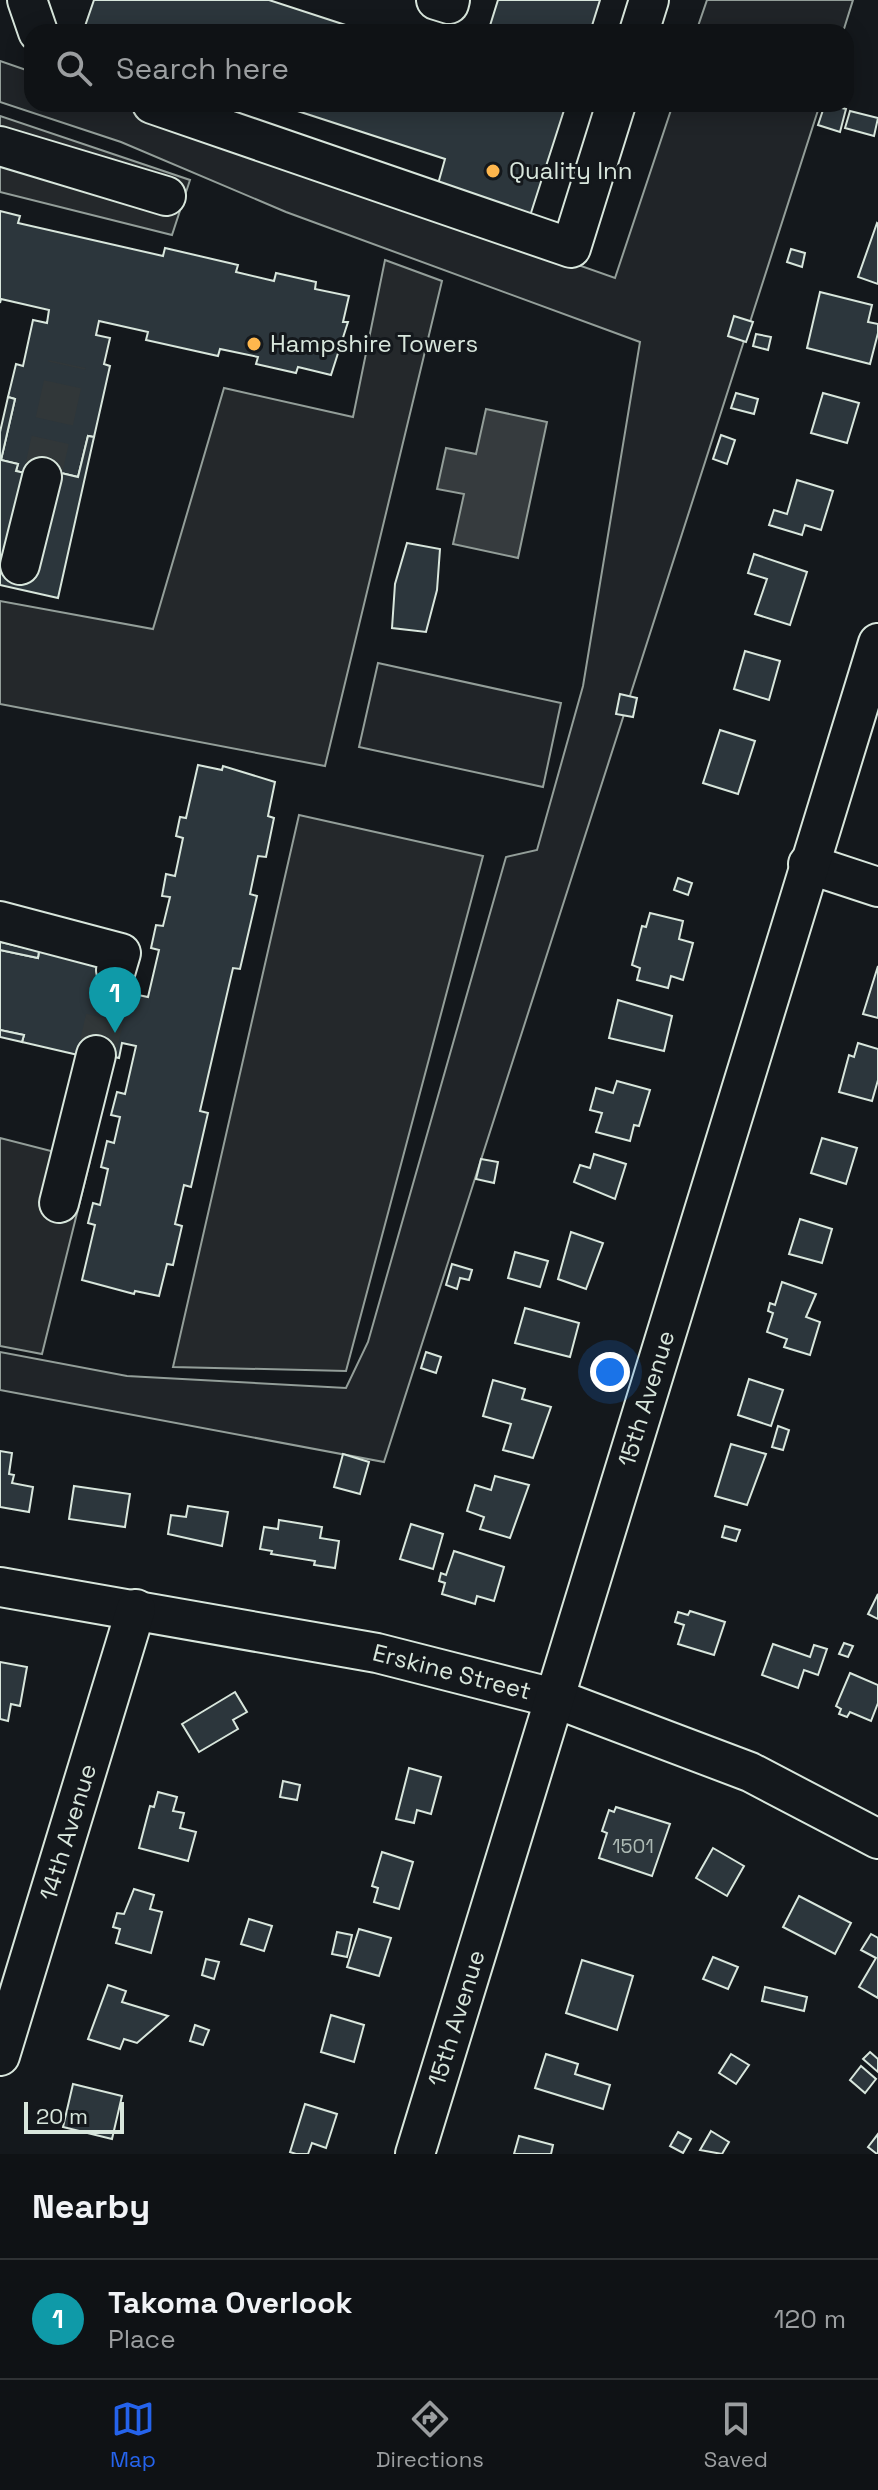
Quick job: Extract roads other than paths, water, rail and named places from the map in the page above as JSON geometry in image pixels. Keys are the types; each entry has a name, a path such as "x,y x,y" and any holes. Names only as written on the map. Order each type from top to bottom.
{"street":[{"path":"27,0 35,24"},
{"path":"436,0 449,4 450,0"},
{"path":"642,24 649,0"},
{"path":"175,112 571,248 614,112"},
{"path":"0,146 166,196"},
{"path":"20,565 42,477"},
{"name":"15th Avenue","path":"415,2154 878,643"},
{"path":"808,864 878,887"},
{"path":"0,921 121,953 116,970"},
{"path":"59,1203 96,1055"},
{"name":"Erskine Street","path":"0,1587 377,1653 554,1698 750,1772 878,1839"},
{"name":"14th Avenue","path":"0,2056 136,1609"}],"tunnel":[{"path":"42,477 67,364"},
{"path":"96,1055 116,970"}],"place":[{"name":"Quality Inn","path":"493,171"},
{"name":"Hampshire Towers","path":"254,344"},
{"name":"Takoma Overlook","path":"115,1033"}]}
